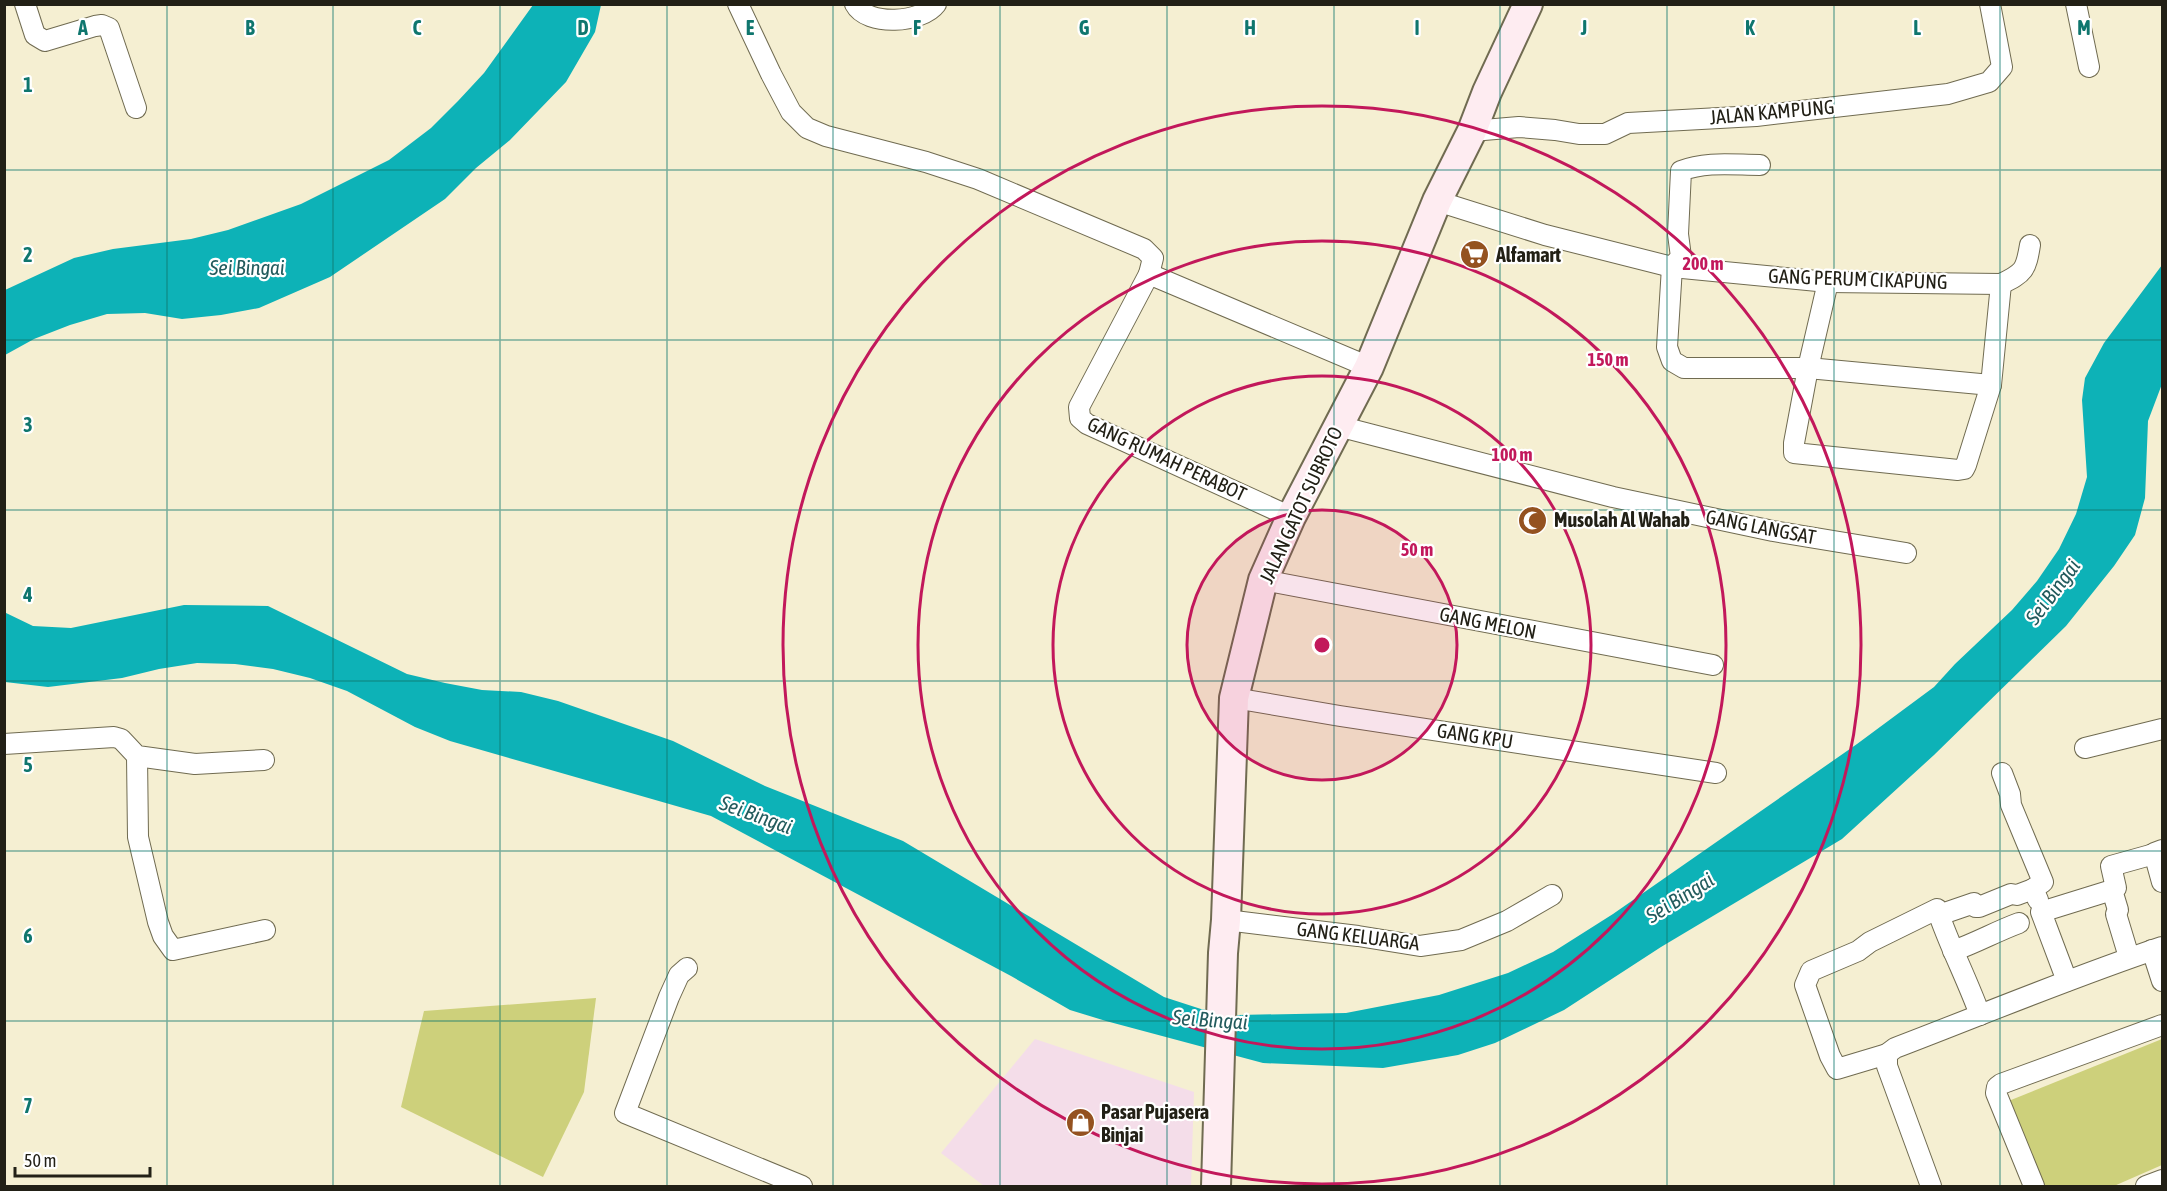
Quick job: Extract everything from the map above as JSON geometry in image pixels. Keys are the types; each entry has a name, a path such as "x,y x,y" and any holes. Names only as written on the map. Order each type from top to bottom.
{"main road":[{"name":"JALAN GATOT SUBROTO","path":"1216,1186 1234,698 1263,580 1291,517 1369,367 1437,201 1472,131 1487,92 1528,4"}],"street":[{"path":"26,4 34,35 45,40 95,26 102,25 109,28 136,108"},
{"path":"738,4 791,112 807,128 826,136 926,162 978,179 1144,249 1153,258 1149,273 1369,367"},
{"path":"855,4 858,11 880,20 907,19 932,10 936,4"},
{"name":"JALAN KAMPUNG","path":"1472,131 1519,128 1579,134 1605,134 1628,123 1756,116 1948,94 1989,82 2002,67 1990,4"},
{"path":"2076,4 2089,67"},
{"path":"1760,165 1730,164 1693,167 1681,171 1678,234 1681,257 1672,267 1667,347 1672,362 1684,368 1809,368 1990,386"},
{"name":"GANG PERUM CIKAPUNG","path":"1437,201 1545,235 1672,267 1828,282 2001,284"},
{"path":"1828,282 1794,443 1794,453 1951,470 1964,468 1990,386 2001,284 2017,276 2027,265 2030,245"},
{"name":"GANG RUMAH PERABOT","path":"1149,273 1079,407 1080,418 1087,424 1291,517"},
{"name":"GANG LANGSAT","path":"1338,426 1624,499 1773,531 1906,553"},
{"name":"GANG MELON","path":"1263,580 1713,665"},
{"name":"GANG KPU","path":"1234,698 1716,773"},
{"path":"2085,748 2163,729"},
{"path":"4,744 114,737 121,740 136,756 195,764 264,760"},
{"path":"136,756 138,837 158,922 168,944 173,950 265,930"},
{"path":"1939,915 1974,903 1976,907 1979,907 2011,894 2017,895 2043,882 2011,805 2010,794 2002,773"},
{"path":"2042,911 2116,888 2111,866 2158,852 2163,882"},
{"path":"2033,889 2067,981"},
{"path":"2112,890 2118,910 2116,914 2129,957"},
{"name":"GANG KELUARGA","path":"1226,920 1420,946 1461,940 1507,921 1552,895"},
{"path":"1980,1015 1937,909 1870,942 1858,951 1811,971 1806,985 1830,1056 1837,1069 1887,1054 1895,1048 1980,1015 2067,981 2129,957 2157,949 2163,981"},
{"path":"1953,951 1977,943 1995,932 2019,923"},
{"path":"687,968 679,975 669,997 625,1113 769,1180 802,1186"},
{"path":"2034,1186 1996,1093 1997,1088 2001,1084 2163,1025"},
{"path":"1887,1054 1887,1066 1931,1186"},
{"path":"2146,1186 2163,1180"}],"shaded area":[{"name":"Pasar Pujasera Binjai","path":"1035,1039 1194,1092 1191,1186 984,1186 941,1153"}],"green space":[{"path":"596,998 584,1092 543,1177 401,1107 424,1011"},
{"path":"2162,1039 2162,1165 2114,1186 2042,1186 2006,1102"}],"water":[{"name":"Sei Bingai","path":"533,5 601,5 595,32 566,82 510,140 476,168 445,199 330,277 259,308 221,315 182,319 145,313 107,314 34,339 5,355 5,290 74,258 113,249 191,239 228,230 301,204 389,160 431,128 458,101 484,73"},
{"name":"Sei Bingai","path":"2162,265 2162,384 2148,421 2145,498 2135,535 2114,566 2066,626 1934,755 1842,839 1661,947 1564,1010 1495,1043 1458,1055 1383,1068 1263,1063 1070,1010 1011,976 711,816 450,741 415,727 347,691 310,678 273,669 235,664 197,663 122,678 48,687 5,682 4,612 33,626 71,628 184,605 268,606 407,674 482,690 521,692 558,701 673,741 765,786 903,841 1164,997 1201,1009 1238,1015 1346,1013 1439,995 1508,973 1553,952 1613,914 1857,744 1934,687 2012,610 2037,581 2059,549 2076,514 2087,477 2082,400 2085,378 2104,343"}],"place":[{"name":"Alfamart","path":"1475,255"},
{"name":"Musolah Al Wahab","path":"1533,520"},
{"name":"Pasar Pujasera Binjai","path":"1080,1123"}]}
